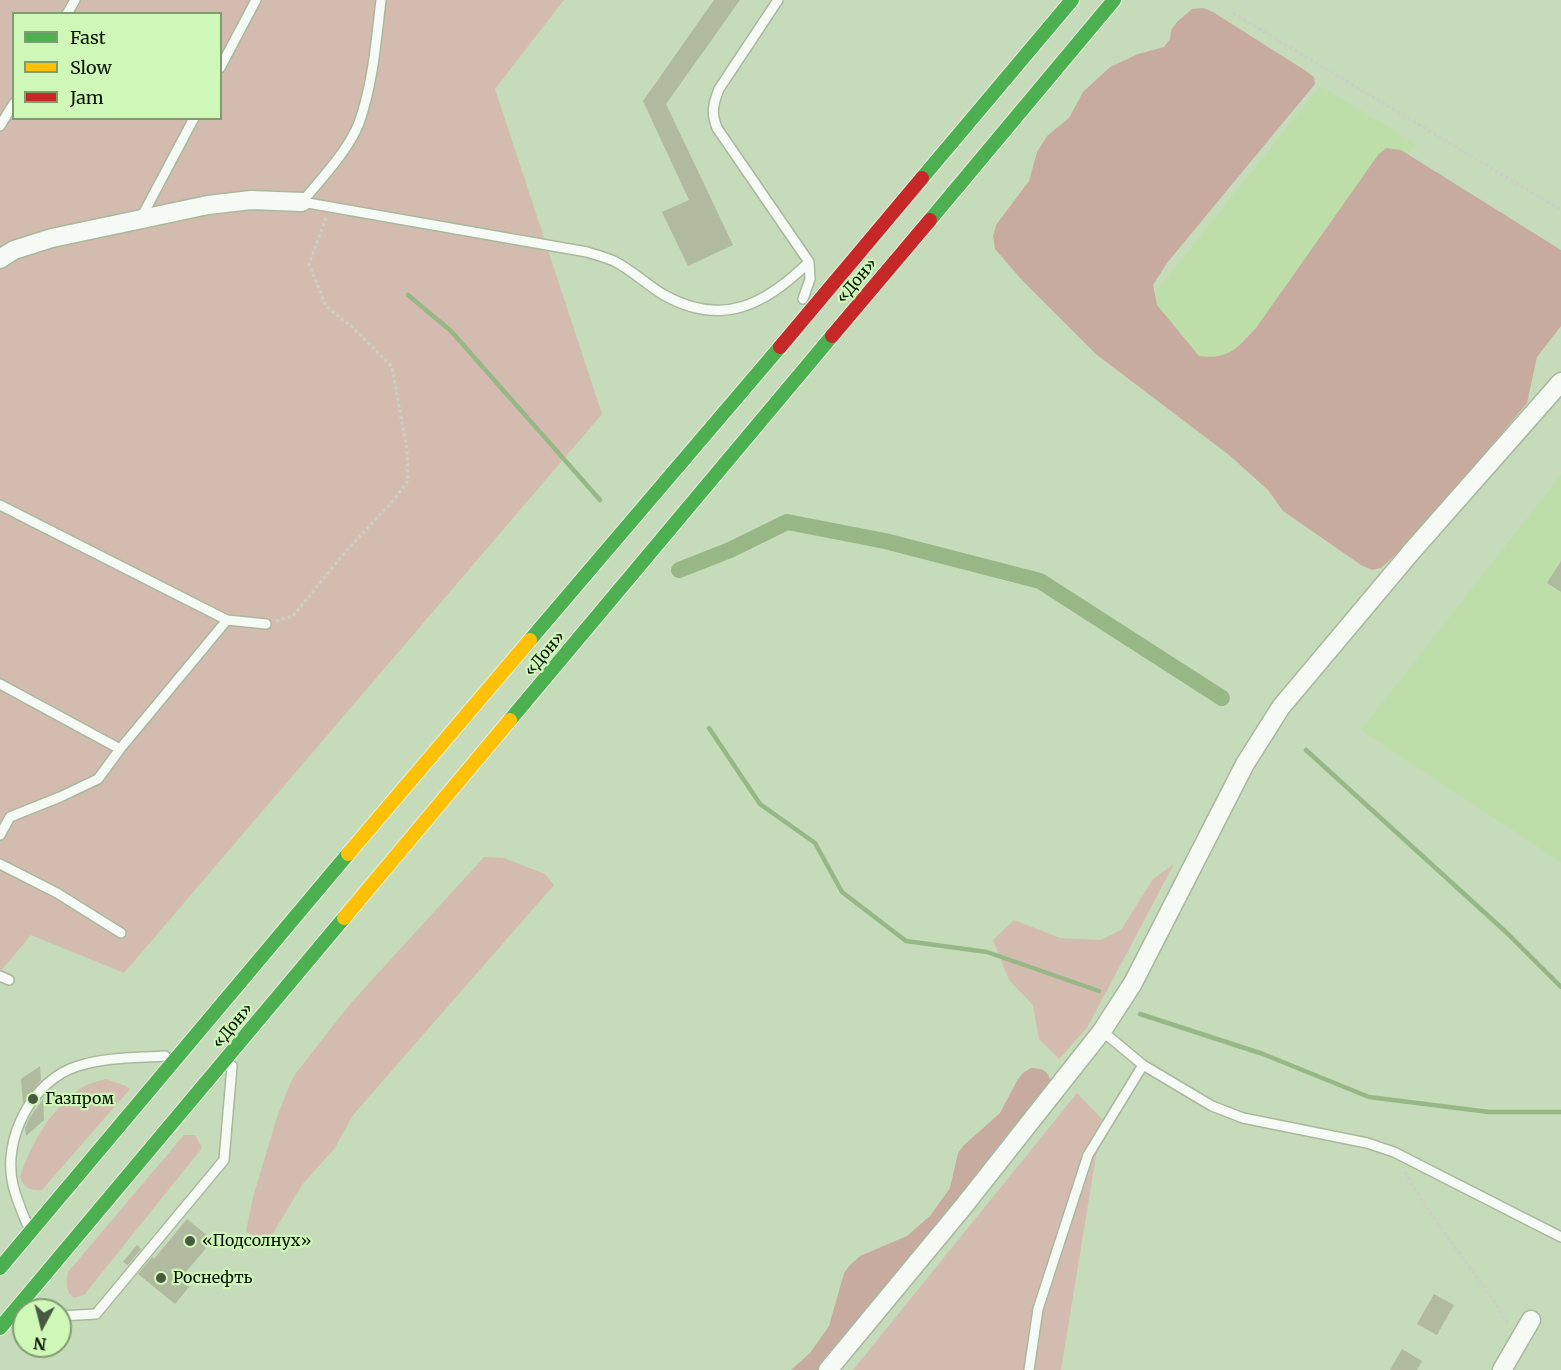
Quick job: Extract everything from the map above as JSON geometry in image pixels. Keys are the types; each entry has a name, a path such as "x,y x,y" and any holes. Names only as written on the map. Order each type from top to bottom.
{"highway":[{"name":"«Дон»","path":"0,1268 1072,0"},
{"name":"«Дон»","path":"4,1323 1114,0"}],"street":[{"path":"0,259 14,250 52,238 208,205 251,200 303,202"},
{"path":"828,1370 977,1189 1102,1031 1133,983 1245,764 1281,707 1412,552 1561,382"},
{"path":"1502,1370 1531,1320"}],"lane":[{"path":"222,64 256,0"},
{"path":"381,0 369,88 358,125 336,160 303,202 587,252 614,261 664,295 682,303 709,309 735,309 762,300 787,284 809,262"},
{"path":"771,358 807,293 810,279 809,262 717,128 713,118 713,104 719,89 778,0"},
{"path":"0,126 12,106"},
{"path":"140,220 193,120"},
{"path":"0,505 227,620 266,624"},
{"path":"0,835 10,818 98,779 120,749 227,620"},
{"path":"0,684 120,749"},
{"path":"0,864 57,893 121,933"},
{"path":"1102,1031 1143,1065 1212,1106 1243,1118 1367,1143 1394,1152 1561,1237"},
{"path":"72,1315 96,1314 224,1161 232,1052"},
{"path":"30,1233 13,1185 11,1162 13,1140 30,1105 46,1085 77,1066 104,1061 177,1056"},
{"path":"1029,1370 1038,1309 1088,1155 1143,1065"}],"path":[{"path":"1233,13 1561,210"},
{"path":"266,624 293,616 346,550 408,481 407,450 392,368 352,327 326,306 309,264 330,206"},
{"path":"1394,1152 1422,1203 1498,1306 1510,1326 1515,1347"}],"shaded area":[{"path":"0,0 564,0 495,89 602,414 124,973 31,935 0,972"},
{"path":"1203,8 1213,12 1306,71 1314,77 1315,84 1167,263 1153,285 1157,305 1199,356 1218,356 1232,351 1256,328 1378,155 1386,148 1401,150 1561,250 1561,326 1537,357 1527,403 1417,535 1381,568 1372,570 1361,565 1283,511 1268,490 1229,455 1097,355 1021,279 995,249 993,236 996,225 1029,181 1037,152 1047,136 1069,118 1083,92 1110,67 1138,54 1164,47 1177,22 1192,9"},
{"path":"1320,86 1416,144 1218,389 1148,302"},
{"path":"1561,475 1561,862 1361,730"},
{"path":"484,857 504,858 545,874 554,885 353,1115 335,1148 302,1185 272,1235 258,1239 246,1231 253,1197 278,1114 293,1077 350,1004"},
{"path":"1174,864 1087,1028 1059,1059 1039,1039 1033,1005 1009,980 993,940 1014,920 1060,938 1101,940 1121,930 1153,879"},
{"path":"1031,1068 1046,1072 1051,1086 820,1370 791,1370 810,1353 829,1326 844,1273 850,1265 860,1256 907,1236 930,1216 950,1188 958,1153 1000,1113 1018,1079"},
{"path":"106,1079 130,1089 42,1190 34,1190 23,1184 20,1177 30,1151 52,1115 83,1087"},
{"path":"1077,1093 1102,1119 1061,1370 853,1370"},
{"path":"184,1135 195,1135 202,1148 84,1295 74,1298 67,1286 68,1272"}],"building":[{"path":"714,0 740,0 666,104 733,245 688,266 662,212 689,200 643,101"},
{"path":"1561,561 1561,592 1547,583"},
{"path":"40,1066 41,1080 23,1103 21,1079"},
{"path":"43,1099 44,1120 26,1136 25,1128 30,1117"},
{"path":"187,1219 213,1240 179,1280 189,1287 175,1304 138,1274 152,1257 154,1259"},
{"path":"137,1245 141,1249 128,1265 123,1262"},
{"path":"1434,1294 1454,1305 1437,1335 1417,1324"},
{"path":"1402,1349 1422,1361 1417,1370 1390,1370"}],"waterway":[{"path":"408,295 451,331 600,500"},
{"path":"679,570 730,550 787,522 885,541 1040,581 1222,698"},
{"path":"709,728 760,804 815,843 842,892 906,941 987,952 1099,991"},
{"path":"1306,750 1507,933 1561,987"},
{"path":"1140,1014 1263,1054 1369,1097 1489,1112 1561,1112"}],"traffic: fast":[{"path":"922,178 1072,0"},
{"path":"930,220 1114,0"},
{"path":"510,720 832,336"},
{"path":"530,640 780,347"},
{"path":"0,1268 348,854"},
{"path":"0,1328 344,918"}],"traffic: slow":[{"path":"348,854 530,640"},
{"path":"344,918 510,720"}],"traffic: jam":[{"path":"780,347 922,178"},
{"path":"832,336 930,220"}],"place":[{"name":"Газпром","path":"33,1099"},
{"name":"«Подсолнух»","path":"190,1241"},
{"name":"Роснефть","path":"161,1278"}]}
